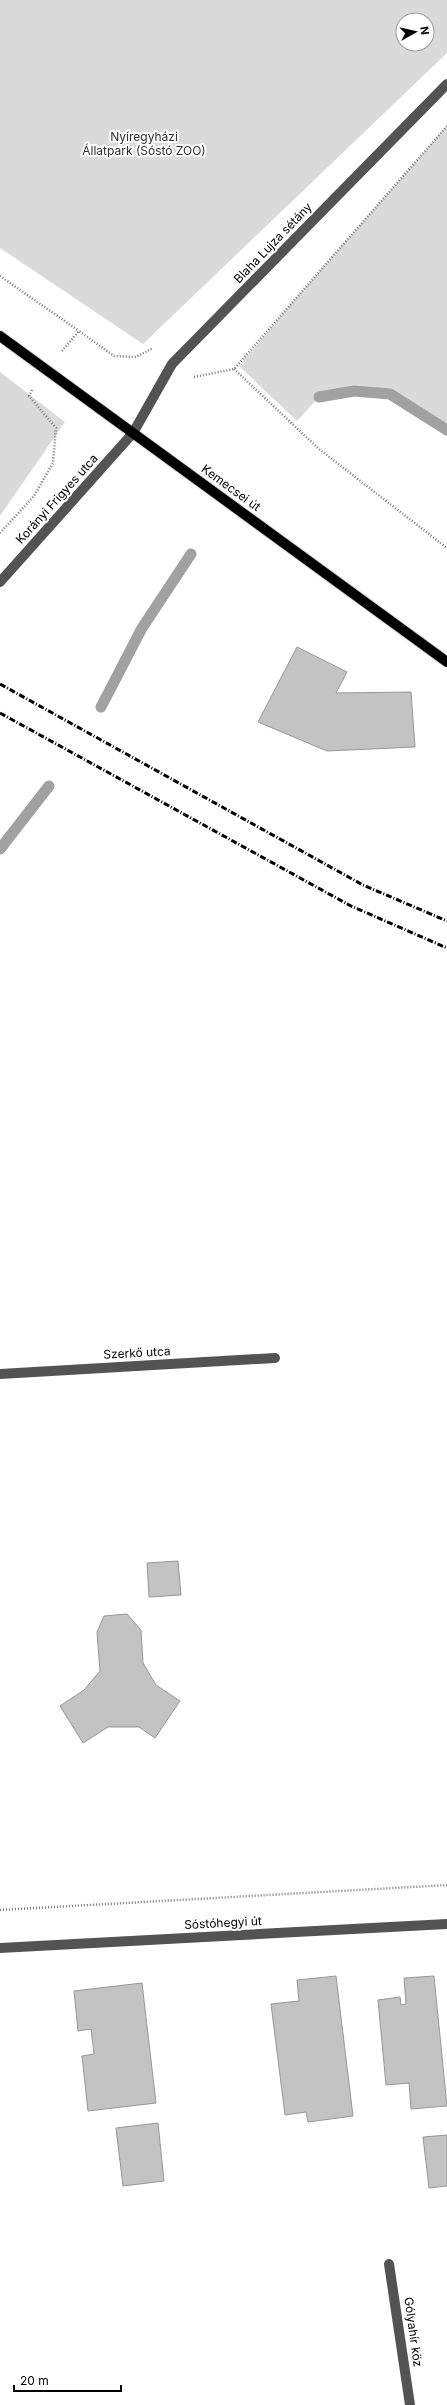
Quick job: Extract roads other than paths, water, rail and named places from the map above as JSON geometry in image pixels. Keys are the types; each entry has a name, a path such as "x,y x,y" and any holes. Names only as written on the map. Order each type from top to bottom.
{"main road":[{"name":"Kemecsei út","path":"0,336 447,662"}],"street":[{"name":"Blaha Lujza sétány","path":"134,433 172,364 447,84"},
{"name":"Korányi Frigyes utca","path":"0,582 134,433"},
{"name":"Szerkő utca","path":"0,1374 275,1358"},
{"name":"Sóstóhegyi út","path":"0,1948 447,1924"},
{"name":"Gólyahír köz","path":"390,2264 410,2405"}],"waterway":[{"path":"319,397 354,391 390,394 447,430"},
{"path":"101,707 142,628 191,554"},
{"path":"0,849 49,786"}],"railway":[{"path":"0,684 363,885 447,921"},
{"path":"0,713 351,906 447,948"}],"park label":[{"name":"Nyíregyházi Állatpark (Sóstó ZOO)","path":"144,144"}]}
